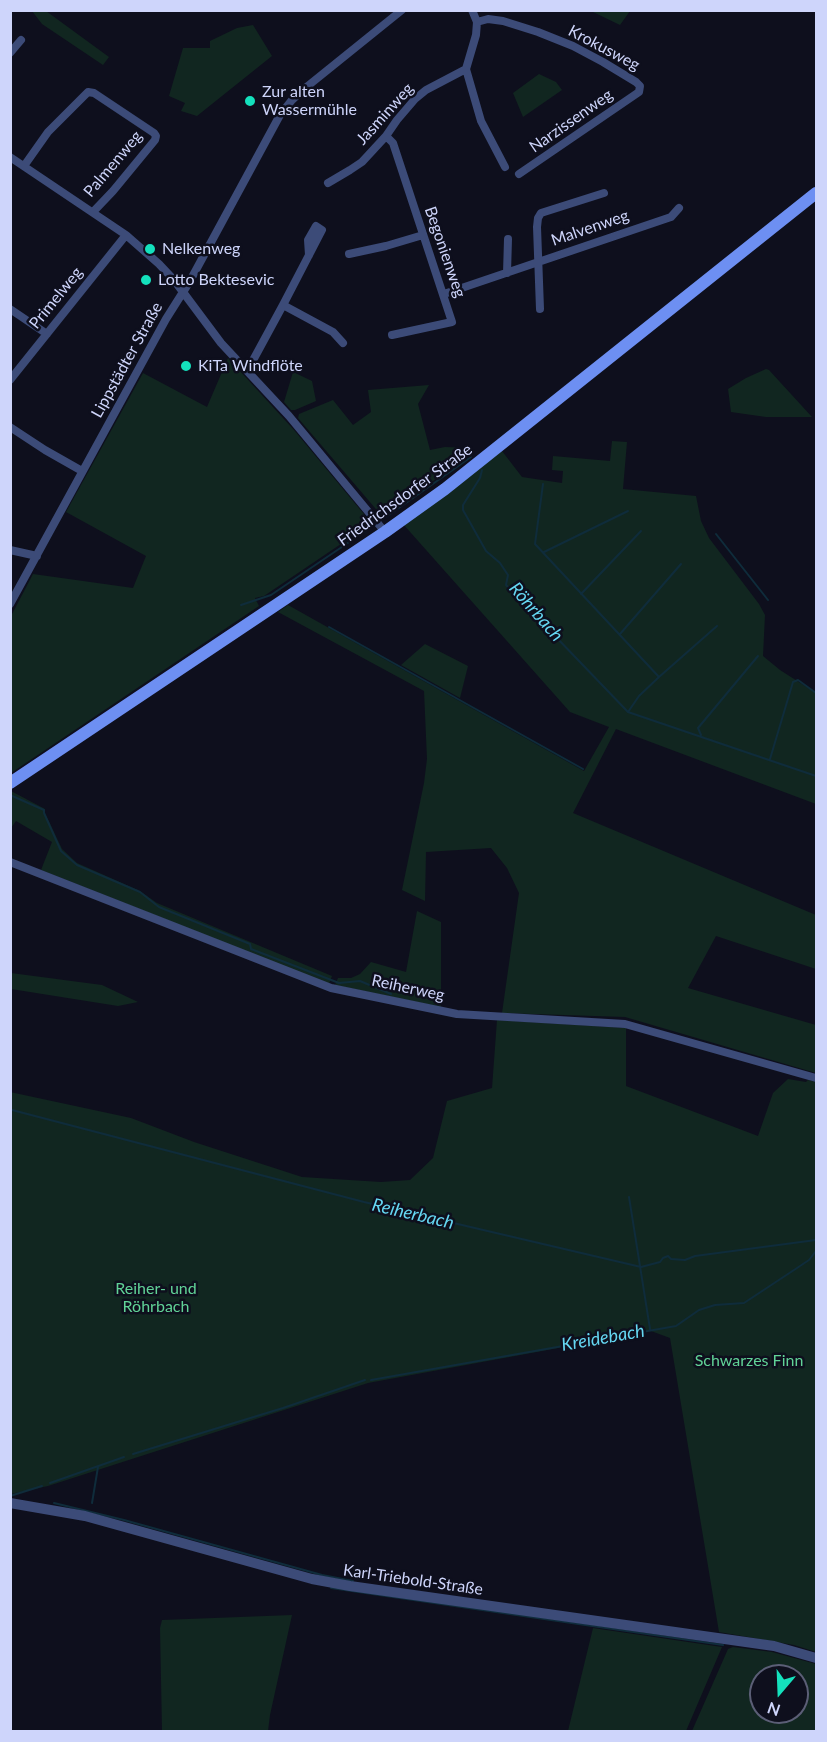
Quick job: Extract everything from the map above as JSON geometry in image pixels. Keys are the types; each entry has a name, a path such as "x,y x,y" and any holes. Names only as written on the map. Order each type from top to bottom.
{"main road":[{"name":"Friedrichsdorfer Straße","path":"10,783 446,489 816,193"}],"street":[{"name":"Lippstädter Straße","path":"10,604 281,112 304,89 402,10"},
{"path":"472,10 477,22 476,35 466,69 481,121 505,167"},
{"name":"Krokusweg","path":"477,22 488,19 503,21 573,46 636,82 641,88 639,92"},
{"path":"10,52 21,40"},
{"name":"Jasminweg","path":"328,183 362,162 415,99 426,90 466,69"},
{"name":"Palmenweg","path":"24,166 48,132 88,92 94,93 154,133 155,140 93,212"},
{"name":"Narzissenweg","path":"519,174 639,92"},
{"name":"Begonienweg","path":"386,136 393,143 452,322 392,335"},
{"path":"10,157 126,235 165,270 221,343 289,416 385,532"},
{"path":"540,309 538,218 542,213 604,193"},
{"name":"Malvenweg","path":"444,294 671,217 679,208"},
{"name":"Primelweg","path":"10,380 126,235"},
{"path":"349,254 423,235"},
{"path":"507,273 508,239"},
{"path":"246,369 251,364 309,255"},
{"path":"283,305 325,328 343,343"},
{"path":"10,309 47,334"},
{"path":"10,427 82,471"},
{"path":"10,550 37,556"},
{"name":"Reiherweg","path":"10,862 331,988 457,1014 625,1024 816,1077"},
{"name":"Karl-Triebold-Straße","path":"10,1503 85,1516 312,1579 774,1646 816,1658"}],"green space":[{"path":"32,11 46,11 109,57 103,65 42,24"},
{"path":"591,11 630,11 620,25"},
{"path":"253,25 272,56 197,116 181,111 185,103 169,96 183,48 210,48 210,41 237,28"},
{"path":"539,74 556,82 562,90 523,117 513,93"},
{"path":"228,358 294,430 368,519 369,525 264,596 255,598 259,606 11,773 11,616 33,574 133,588 146,556 66,512 143,373 207,407"},
{"path":"766,369 812,417 766,417 731,412 728,389"},
{"path":"293,372 312,381 316,401 291,410 284,402"},
{"path":"429,385 418,404 430,450 445,447 471,448 473,451 409,499 384,516 381,515 298,418 299,414 333,400 353,425 371,412 368,390"},
{"path":"612,441 627,442 623,489 696,496 701,521 709,538 765,615 763,656 816,693 816,804 616,729 573,813 816,915 816,969 716,936 688,988 816,1025 816,1073 625,1017 502,1013 519,893 507,868 491,848 426,852 425,901 402,890 427,759 424,691 278,612 288,605 584,771 609,727 570,712 403,524 502,451 522,477 562,483 563,471 552,470 553,456 610,461"},
{"path":"425,644 468,666 460,698 401,665"},
{"path":"11,791 45,809 62,849 77,863 140,891 157,903 332,976 329,984 41,870 52,842 16,821 11,828"},
{"path":"417,911 441,922 441,1007 335,985 338,978 351,978 360,974 371,962 406,972"},
{"path":"11,973 102,985 138,1002 118,1006 11,989"},
{"name":"Reiher- und Röhrbach","path":"497,1020 626,1028 626,1086 758,1136 773,1093 788,1079 816,1082 816,1652 794,1645 719,1632 670,1338 651,1331 368,1383 48,1486 11,1494 10,1092 131,1118 194,1142 302,1177 381,1182 410,1180 433,1158 447,1101 492,1088"},
{"path":"292,1615 268,1731 162,1731 160,1628 162,1620"},
{"path":"593,1628 722,1647 686,1731 568,1731"},
{"path":"733,1647 772,1652 816,1664 816,1731 692,1731 728,1649"}],"waterway":[{"name":"Röhrbach","path":"386,517 471,457"},
{"name":"Röhrbach","path":"482,470 480,478 463,505 463,510 486,551 500,563 508,575 506,585 628,712 816,776"},
{"path":"543,484 535,544 659,677"},
{"path":"544,552 628,511"},
{"name":"Röhrbach","path":"241,605 271,595 367,530"},
{"path":"581,594 641,531"},
{"path":"716,534 768,600"},
{"path":"620,634 681,564"},
{"path":"628,712 639,696 717,626"},
{"path":"329,627 583,769"},
{"path":"701,735 698,728 758,656"},
{"path":"770,759 793,682 798,680 816,693"},
{"path":"10,795 44,810 61,851 77,865 140,892 159,907 250,944 251,949 339,983 360,981 391,994"},
{"name":"Reiherbach","path":"12,1110 364,1202 641,1267 660,1262 668,1256 671,1259 685,1260 695,1256 816,1240"},
{"name":"Reiherbach","path":"629,1197 650,1329"},
{"name":"Kreidebach","path":"371,1380 676,1326 699,1310 715,1305 744,1303 809,1260 816,1251"},
{"name":"Kreidebach","path":"133,1454 365,1380"},
{"name":"Kreidebach","path":"50,1483 124,1457"},
{"path":"92,1503 98,1467"},
{"name":"Kreidebach","path":"10,1496 42,1486"},
{"path":"54,1503 322,1575 353,1581"},
{"path":"331,1588 723,1645"}],"place":[{"name":"Zur alten Wassermühle","path":"250,101"},
{"name":"Nelkenweg","path":"150,249"},
{"name":"Lotto Bektesevic","path":"146,280"},
{"name":"KiTa Windflöte","path":"186,366"}],"park label":[{"name":"Schwarzes Finn","path":"749,1361"}]}
